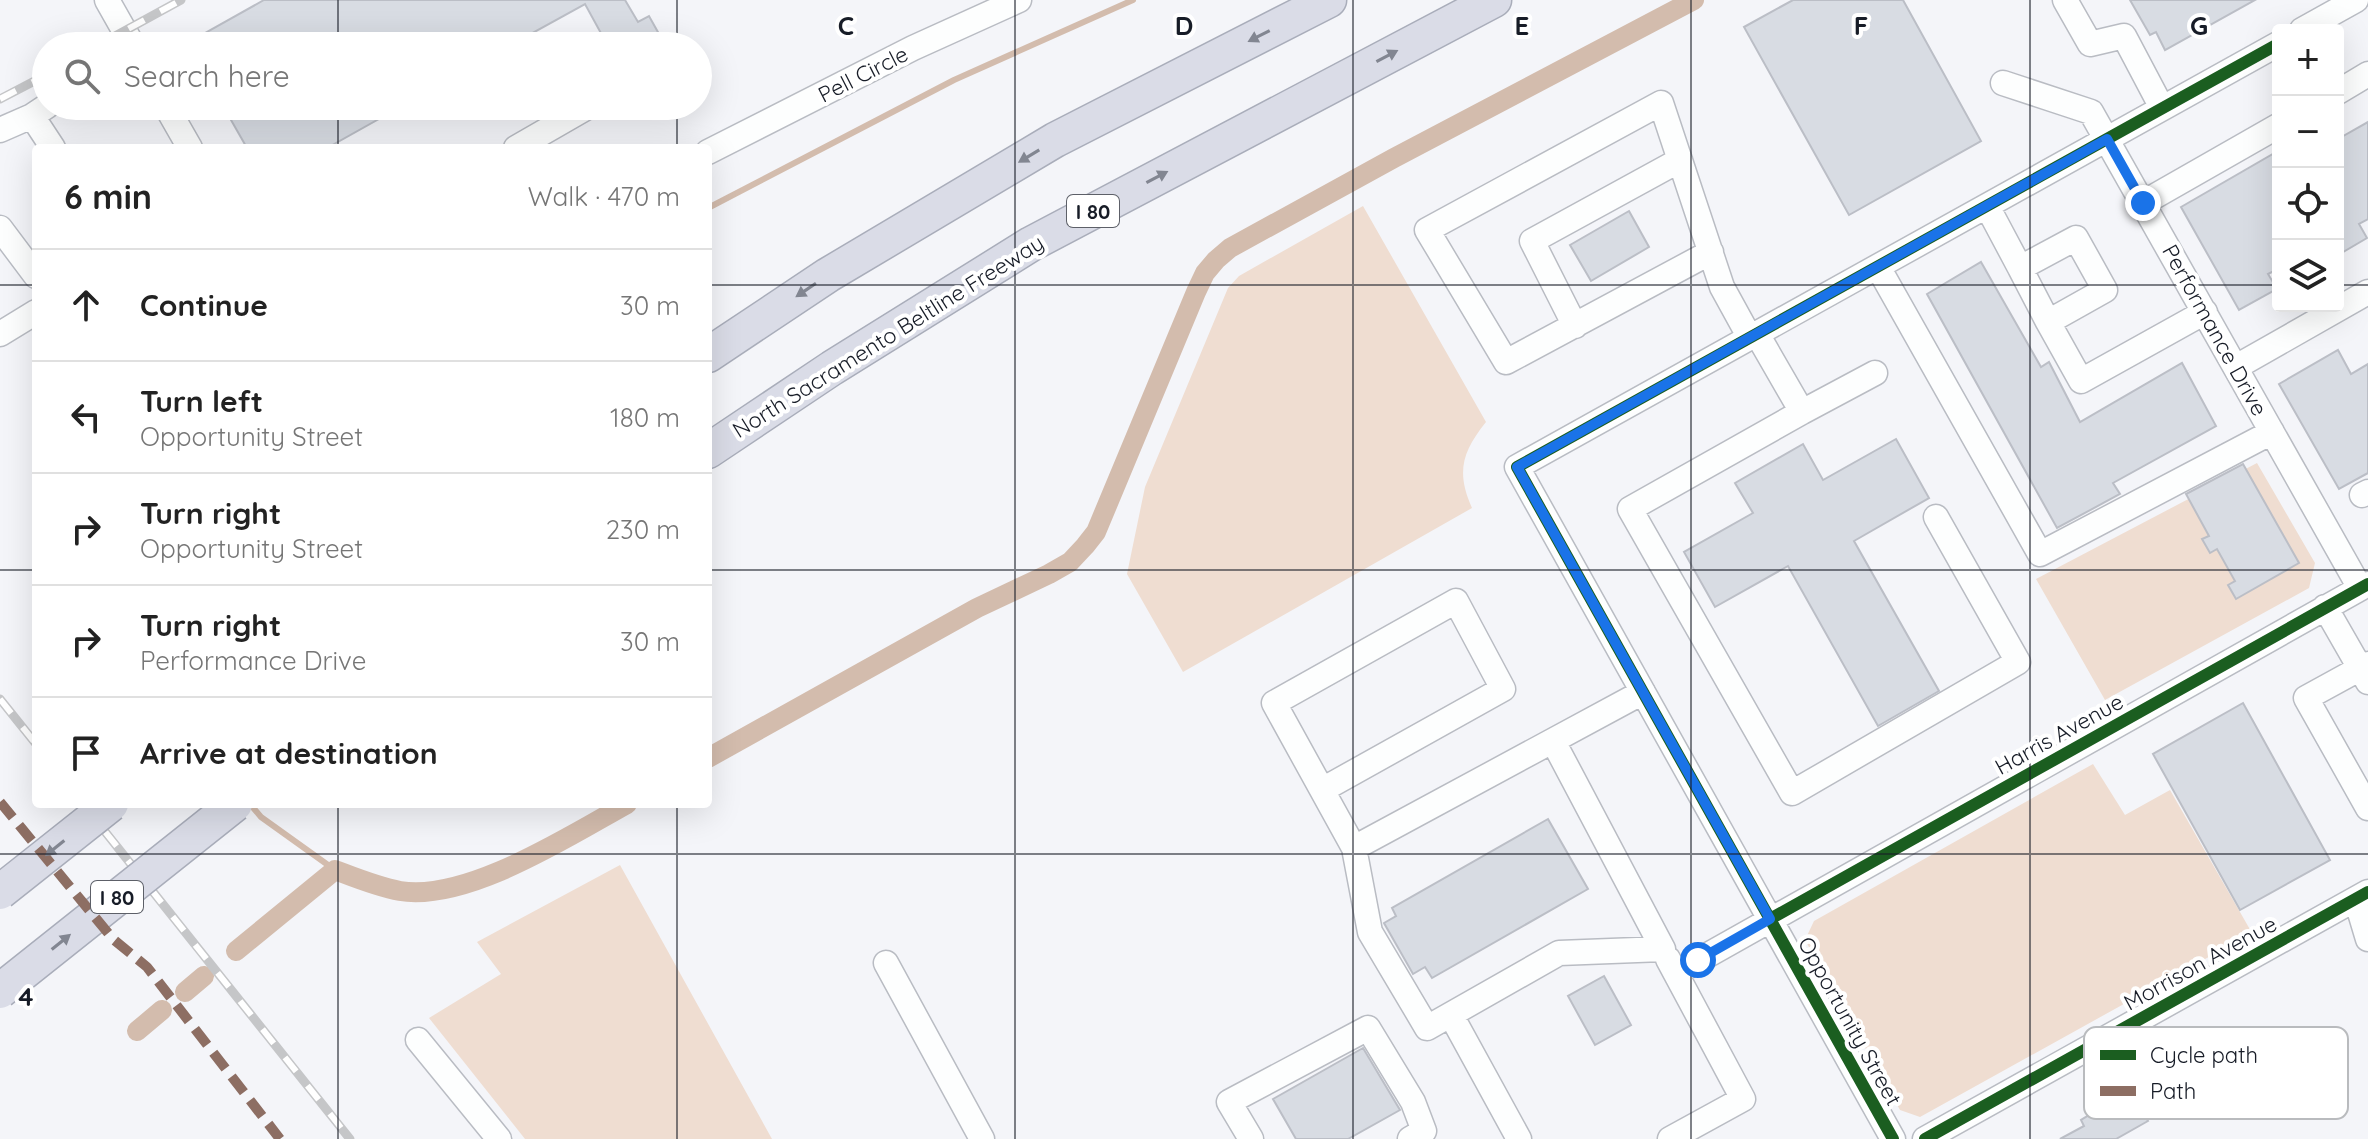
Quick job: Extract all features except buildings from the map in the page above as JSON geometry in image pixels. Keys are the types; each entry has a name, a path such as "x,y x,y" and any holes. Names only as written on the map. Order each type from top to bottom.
{"highway":[{"path":"712,352 828,275 1055,140 1329,0"},
{"name":"North Sacramento Beltline Freeway","path":"712,448 832,368 1031,244 1494,0"},
{"path":"0,892 106,808"},
{"name":"I 80","path":"0,991 230,808"}],"street":[{"path":"107,0 125,32"},
{"name":"Pell Circle","path":"712,150 913,48 1019,0"},
{"path":"2065,0 2090,44 2124,36 2162,108"},
{"path":"2313,24 2356,0"},
{"name":"Opportunity Street","path":"1893,1139 1517,467 2272,47"},
{"path":"2344,88 2368,74"},
{"name":"Performance Drive","path":"2003,83 2091,112 2272,432 2364,586"},
{"path":"1711,252 1506,362 1427,230 1661,103 1711,252 1722,287 1802,412"},
{"path":"0,130 32,114"},
{"path":"42,120 51,144"},
{"path":"174,120 188,144"},
{"path":"523,144 565,120"},
{"path":"2143,203 2272,129"},
{"path":"1575,326 1532,241 1680,160"},
{"path":"1987,206 2081,381 2205,312"},
{"path":"0,228 32,271"},
{"path":"2020,268 2076,238 2105,290 2048,322"},
{"path":"1878,267 2040,554 2272,432"},
{"path":"2236,367 2368,292"},
{"path":"0,334 32,314"},
{"path":"1875,373 1630,509 1792,793 2018,662 1936,517"},
{"name":"Harris Avenue","path":"1676,973 2364,586"},
{"path":"1322,790 1503,689 1456,601 1274,703 1322,790 1354,848 1370,932 1427,1028 1559,953 1663,949"},
{"path":"2325,607 2365,671 2306,698 2368,808"},
{"path":"1354,848 1643,692"},
{"path":"1553,741 1743,1099 1670,1139"},
{"path":"2362,895 2368,939"},
{"name":"Morrison Avenue","path":"2126,1027 2362,895"},
{"path":"886,963 982,1139"},
{"path":"1451,1015 1519,1139"},
{"path":"1251,1139 1229,1102 1368,1028 1413,1102 1424,1131 1410,1139"},
{"path":"418,1040 499,1139"},
{"name":"Morrison Avenue","path":"1925,1139 2084,1050"}],"shaded area":[{"path":"1363,206 1486,422 1471,443 1464,463 1464,484 1472,508 1183,672 1127,574 1145,487 1228,288 1239,276"},
{"path":"2257,463 2315,563 2309,588 2105,700 2036,579"},
{"path":"2093,764 2125,815 2170,790 2252,933 1920,1117 1900,1110 1805,940 1814,921"},
{"path":"620,865 772,1139 525,1139 429,1018 501,974 477,942"}],"waterway":[{"path":"712,206 954,80 1133,0"},
{"path":"712,756 977,608 1070,562 1096,532 1205,273 1230,248 1694,0"},
{"path":"253,808 261,817 335,870"},
{"path":"236,951 335,870 400,891 427,892 456,887 517,864 620,808"},
{"path":"185,992 204,976"},
{"path":"137,1031 162,1010"}],"railway":[{"path":"123,32 181,0"},
{"path":"0,99 32,82"},
{"path":"0,699 32,739"},
{"path":"86,808 350,1139"}],"marked path":[{"path":"0,802 113,939 147,967 280,1139"}],"cycle path":[{"path":"1893,1139 1517,467 2272,47"},
{"path":"1770,919 2368,584"},
{"path":"2126,1027 2368,892"},
{"path":"1925,1139 2084,1050"}],"route":[{"path":"1698,960 1770,919 1517,467 2107,139 2143,203"}]}
